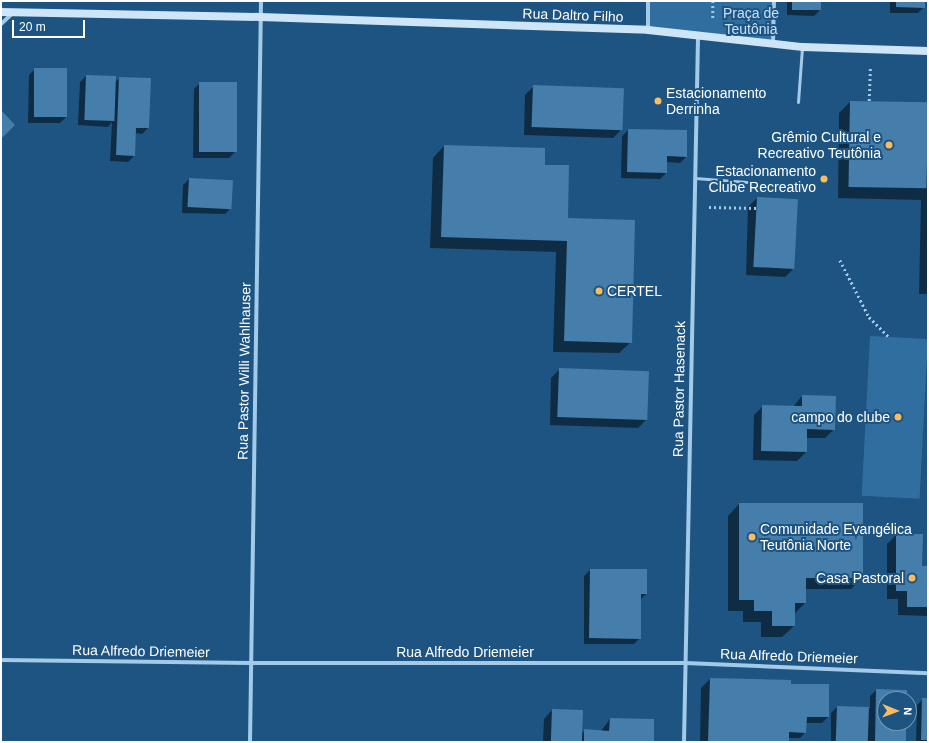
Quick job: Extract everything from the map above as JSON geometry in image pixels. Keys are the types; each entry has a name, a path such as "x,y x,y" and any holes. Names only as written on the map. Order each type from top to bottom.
{"main road":[{"name":"Rua Daltro Filho","path":"1,12 260,17 648,30 803,47 928,51"}],"street":[{"name":"Rua Pastor Willi Wahlhauser","path":"250,742 261,1"},
{"path":"648,1 648,30"},
{"path":"773,44 774,1"},
{"path":"1,24 13,12"},
{"name":"Rua Pastor Hasenack","path":"684,742 693,178 698,36"},
{"name":"Rua Alfredo Driemeier","path":"1,660 251,663 685,663 928,673"}],"lane":[{"path":"798,102 803,47"},
{"path":"693,178 747,182"}],"path":[{"path":"869,101 871,50"},
{"path":"693,207 757,208"},
{"path":"840,260 869,317 889,337"}],"green space":[{"name":"Praça de Teutônia","path":"648,1 774,1 773,44 648,30"},
{"name":"campo do clube","path":"870,336 928,339 920,499 862,496"}],"building":[{"path":"792,1 821,1 821,10 792,10"},
{"path":"896,1 925,1 925,8 896,7"},
{"path":"34,68 67,68 67,117 34,117"},
{"path":"86,75 116,76 114,121 84,120"},
{"path":"119,77 151,78 149,128 136,128 135,156 116,155"},
{"path":"199,82 237,82 237,152 199,152"},
{"path":"533,85 624,88 622,130 532,127"},
{"name":"Grêmio Cultural e Recreativo Teutônia","path":"850,101 928,102 926,188 848,187"},
{"path":"1,110 15,125 1,139"},
{"path":"628,129 687,130 687,157 667,156 667,173 627,172"},
{"path":"444,145 545,148 545,165 569,165 568,218 635,220 632,343 564,341 567,241 441,237"},
{"path":"189,178 233,180 231,209 187,207"},
{"path":"757,197 798,199 794,269 753,267"},
{"path":"559,368 649,371 647,420 557,417"},
{"path":"802,395 836,396 835,430 807,429 807,452 761,451 762,405 802,406"},
{"path":"739,503 863,503 863,578 806,578 806,603 795,603 795,626 772,626 772,611 754,611 754,600 739,600"},
{"name":"Casa Pastoral","path":"896,534 923,534 922,566 928,566 928,607 907,607 907,591 896,591"},
{"path":"590,569 647,569 647,594 641,594 641,639 589,638"},
{"path":"710,678 791,680 791,684 829,684 829,717 807,717 806,733 789,732 789,742 708,742"},
{"path":"876,689 907,690 877,691 877,731 906,731 906,742 875,742"},
{"path":"922,698 928,698 928,740 921,740"},
{"path":"837,706 869,707 868,742 836,742"},
{"path":"552,709 583,710 582,742 551,742"},
{"path":"610,718 654,719 654,742 584,742 584,729 609,731"}],"place":[{"name":"Estacionamento Derrinha","path":"658,101"},
{"name":"Grêmio Cultural e Recreativo Teutônia","path":"889,145"},
{"name":"Estacionamento Clube Recreativo","path":"824,179"},
{"name":"CERTEL","path":"599,291"},
{"name":"campo do clube","path":"898,417"},
{"name":"Comunidade Evangélica Teutônia Norte","path":"752,537"},
{"name":"Casa Pastoral","path":"912,578"}]}
